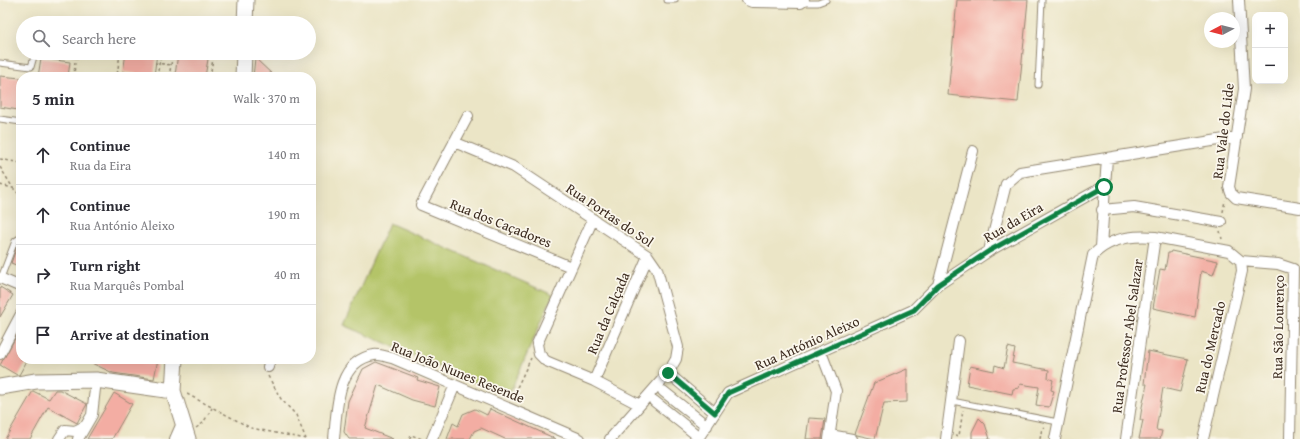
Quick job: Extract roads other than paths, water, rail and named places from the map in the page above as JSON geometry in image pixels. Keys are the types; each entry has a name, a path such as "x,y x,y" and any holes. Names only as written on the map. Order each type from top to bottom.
{"street":[{"path":"245,16 246,0"},
{"path":"747,0 752,2 803,1"},
{"name":"Rua Vale do Lide","path":"1239,0 1244,89 1229,187 1231,193 1236,198 1300,208"},
{"path":"243,72 244,60"},
{"path":"454,142 468,116"},
{"path":"989,251 1006,184 1020,172 1237,137"},
{"name":"Rua dos Caçadores","path":"454,142 421,205 571,267"},
{"name":"Rua Portas do Sol","path":"454,142 514,167 648,256 657,269 678,347 676,359 668,373 638,404 610,439"},
{"path":"938,285 973,151"},
{"path":"1100,247 1107,158"},
{"name":"Rua da Eira","path":"938,285 989,251 1104,187"},
{"path":"1102,210 1134,207 1219,222"},
{"path":"593,219 537,344 539,354 546,360 594,381 638,404"},
{"path":"1055,439 1093,255 1100,247 1121,238 1155,236 1229,250 1241,261"},
{"name":"Rua Professor Abel Salazar","path":"1126,439 1155,236"},
{"name":"Rua da Calçada","path":"594,381 648,256"},
{"name":"Rua São Lourenço","path":"1241,261 1278,264 1297,269 1290,439"},
{"name":"Rua do Mercado","path":"1203,439 1242,271 1241,261"},
{"path":"1,278 16,285"},
{"name":"Rua António Aleixo","path":"654,401 699,437 728,393 914,310 938,285"},
{"path":"0,354 16,324"},
{"path":"949,437 954,402 959,341"},
{"path":"821,352 836,391 830,437 852,439"},
{"name":"Rua João Nunes Resende","path":"334,439 340,388 344,376 357,361 374,355 392,358 580,439"},
{"path":"175,364 173,391 183,434"},
{"path":"668,373 715,413"},
{"path":"0,387 36,381 96,380 173,391"},
{"path":"78,439 92,415 96,380"},
{"path":"432,439 455,385"},
{"path":"662,391 707,426"},
{"path":"59,439 64,430 75,431 85,426"}],"lane":[{"path":"667,0 676,0"},
{"path":"803,1 818,3 826,0"},
{"path":"1038,85 1042,0"},
{"path":"0,64 31,67 34,60"},
{"path":"0,119 16,121"},
{"path":"1,278 16,240"},
{"path":"954,402 1058,422"}]}
